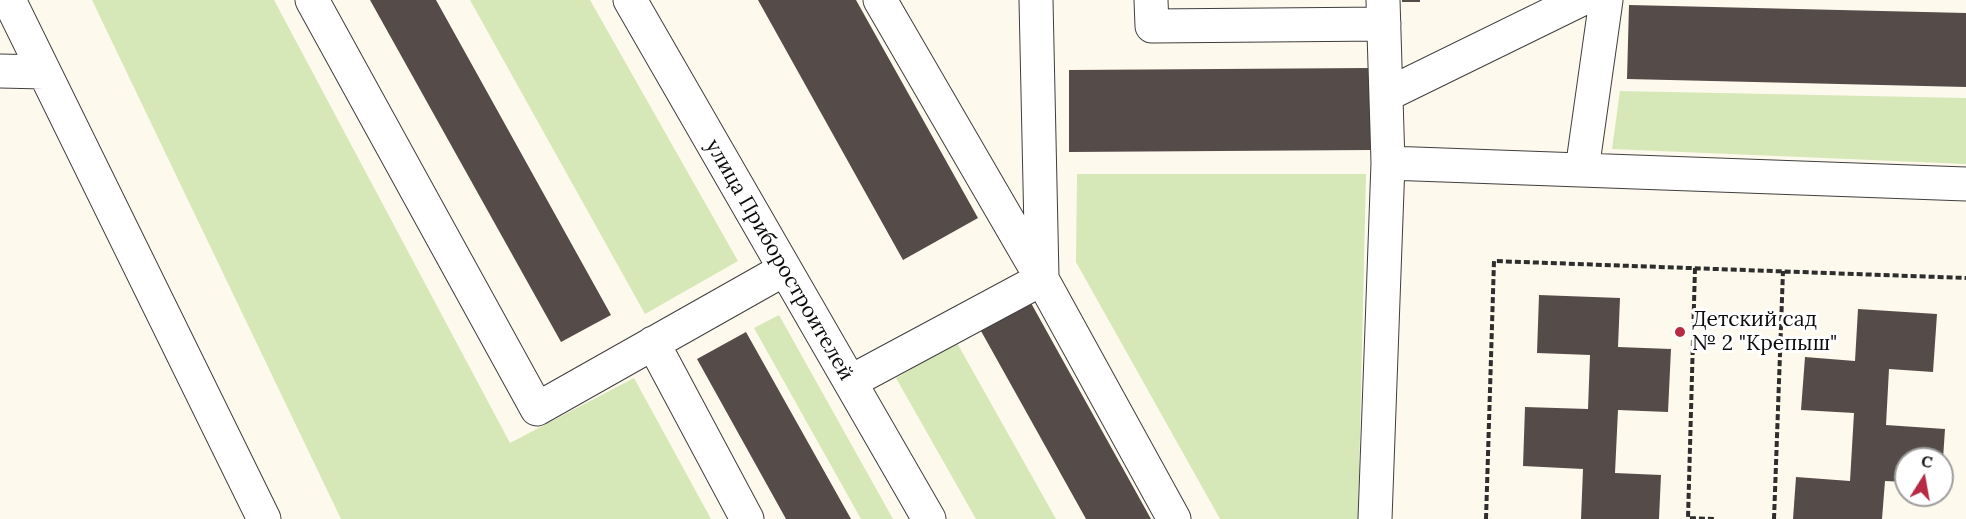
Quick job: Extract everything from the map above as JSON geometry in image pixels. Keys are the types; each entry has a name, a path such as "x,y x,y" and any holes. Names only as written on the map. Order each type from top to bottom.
{"street":[{"path":"9,0 264,519"},
{"path":"312,0 537,409 785,268"},
{"name":"улица Приборостроителей","path":"630,0 929,519"},
{"path":"880,0 1042,279 1174,519"},
{"path":"1036,0 1042,279"},
{"path":"1152,0 1152,26 1384,12 1388,163 1376,519"},
{"path":"1386,95 1580,0"},
{"path":"1581,170 1606,0"},
{"path":"0,70 44,72"},
{"path":"1388,163 1966,184"},
{"path":"850,382 1042,279"},
{"path":"653,343 747,519"}],"path":[{"path":"1486,519 1494,261 1966,278"},
{"path":"1695,268 1688,518 1714,519"},
{"path":"1774,519 1783,271"}],"green space":[{"path":"92,0 274,0 510,443 634,378 711,519 341,519"},
{"path":"470,0 590,0 738,261 645,314"},
{"path":"1620,91 1966,98 1966,164 1612,149"},
{"path":"1077,174 1366,174 1358,519 1220,519 1076,262"},
{"path":"779,315 893,519 861,519 754,328"},
{"path":"957,343 1056,519 976,519 896,378"}],"building":[{"path":"370,0 436,0 611,315 561,342"},
{"path":"758,0 856,0 978,218 903,260"},
{"path":"1402,0 1420,0 1420,2 1402,2"},
{"path":"1629,5 1966,13 1966,87 1627,79"},
{"path":"1370,68 1370,150 1069,152 1069,70"},
{"path":"1539,295 1620,298 1618,347 1671,349 1668,412 1618,410 1615,473 1661,475 1659,519 1581,519 1583,469 1523,466 1525,407 1588,409 1590,355 1537,353"},
{"path":"1031,303 1151,519 1086,519 981,331"},
{"path":"1858,309 1937,314 1933,372 1889,369 1886,425 1945,429 1944,447 1894,447 1894,481 1885,481 1882,519 1793,519 1796,477 1850,481 1854,413 1801,410 1805,357 1855,361"},
{"path":"746,332 851,519 786,519 697,359"}],"place":[{"name":"Детский сад № 2 \"Крепыш\"","path":"1680,332"}]}
